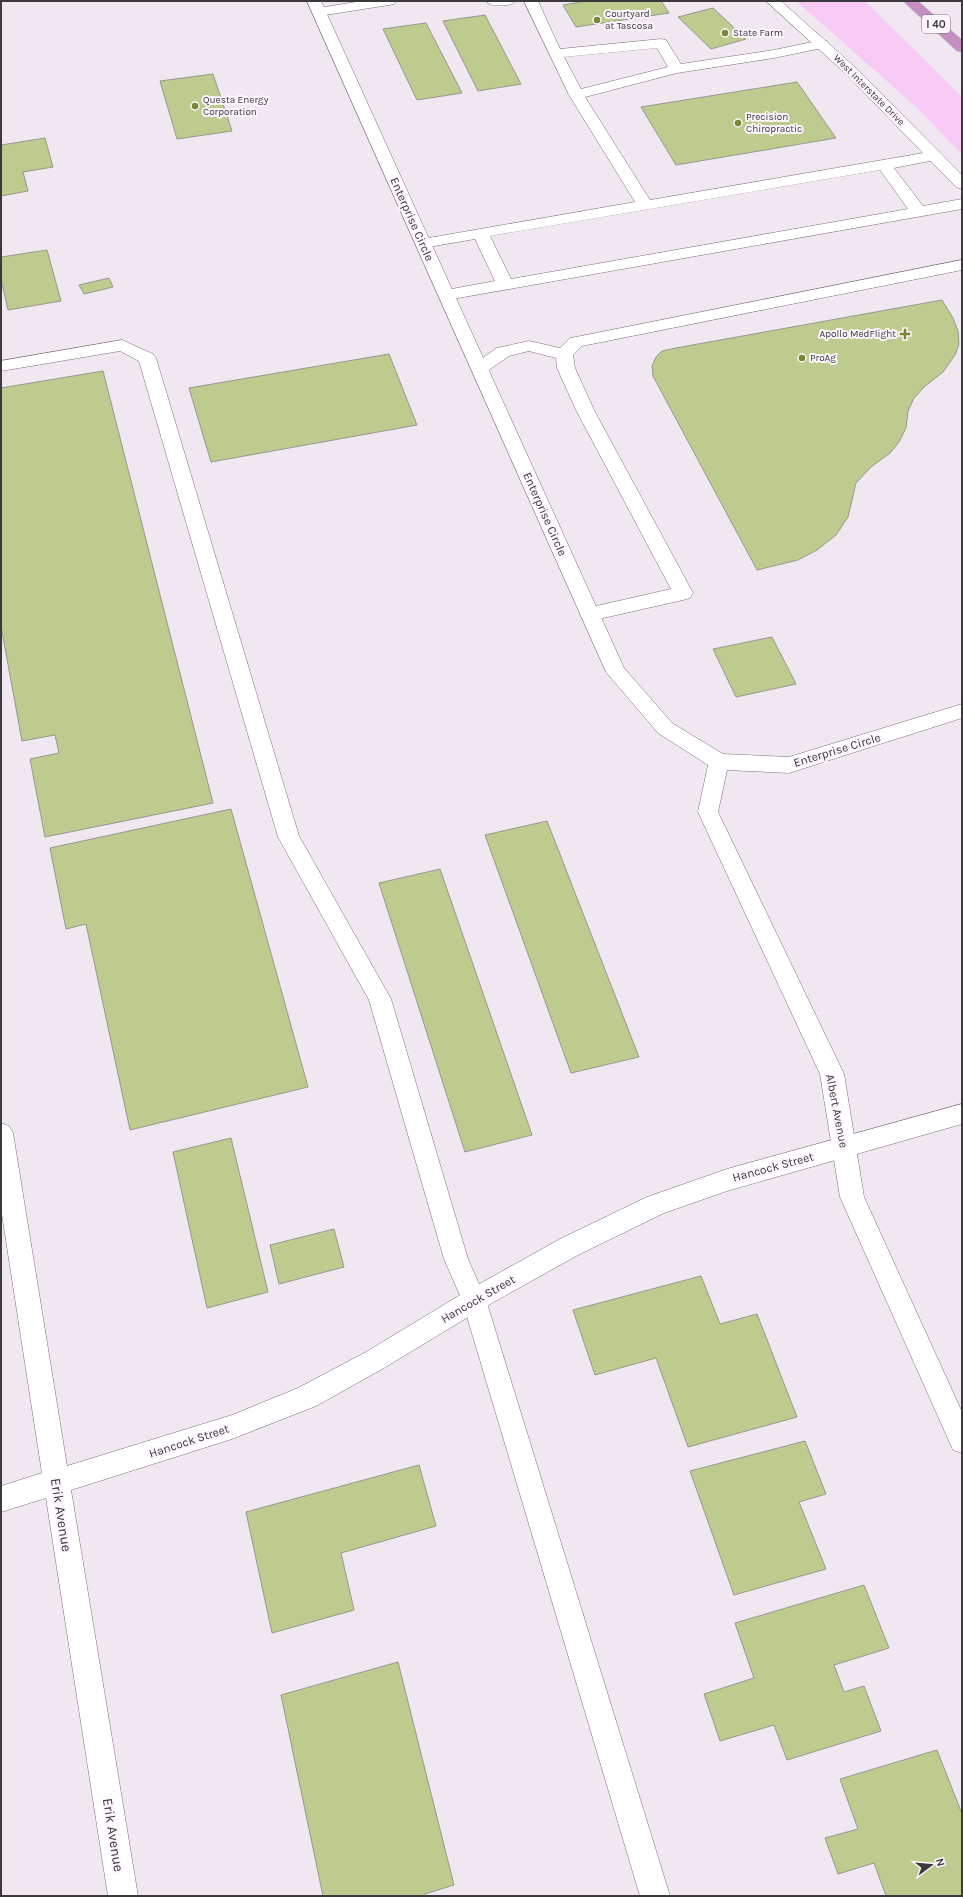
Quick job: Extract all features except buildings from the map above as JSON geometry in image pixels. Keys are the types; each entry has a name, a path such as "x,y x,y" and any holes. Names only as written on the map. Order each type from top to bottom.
{"highway":[{"name":"I 40","path":"910,1 962,48"}],"street":[{"path":"317,6 389,1"},
{"path":"494,1 507,1"},
{"path":"531,1 555,54 576,95 645,205"},
{"name":"West Interstate Drive","path":"773,1 822,44 962,184"},
{"name":"Enterprise Circle","path":"317,6 616,672 660,723 665,728 719,762 789,765 962,711"},
{"path":"555,54 661,42 677,69"},
{"path":"576,95 677,69 774,54 822,44"},
{"path":"423,243 935,156"},
{"path":"884,165 919,212"},
{"path":"446,294 962,204"},
{"path":"480,233 505,284"},
{"path":"564,354 576,342 962,265"},
{"path":"1,366 122,345 147,358 289,837 380,999 456,1259 474,1300 655,1896"},
{"path":"480,368 503,352 529,346 564,354"},
{"path":"564,354 566,368 585,410 683,592 590,614"},
{"name":"Albert Avenue","path":"719,762 708,812 832,1074 852,1197 962,1441"},
{"name":"Hancock Street","path":"1,1499 232,1427 308,1397 375,1360 474,1300 569,1247 656,1205 727,1180 962,1114"},
{"name":"Erik Avenue","path":"1,1133 56,1483 124,1896"}],"shaded area":[{"path":"796,1 865,1 962,97 962,154 913,104"}],"place":[{"name":"Courtyard at Tascosa","path":"597,20"},
{"name":"State Farm","path":"725,33"},
{"name":"Questa Energy Corporation","path":"195,106"},
{"name":"Precision Chiropractic","path":"738,123"},
{"name":"Apollo MedFlight","path":"905,334"},
{"name":"ProAg","path":"802,358"}]}
